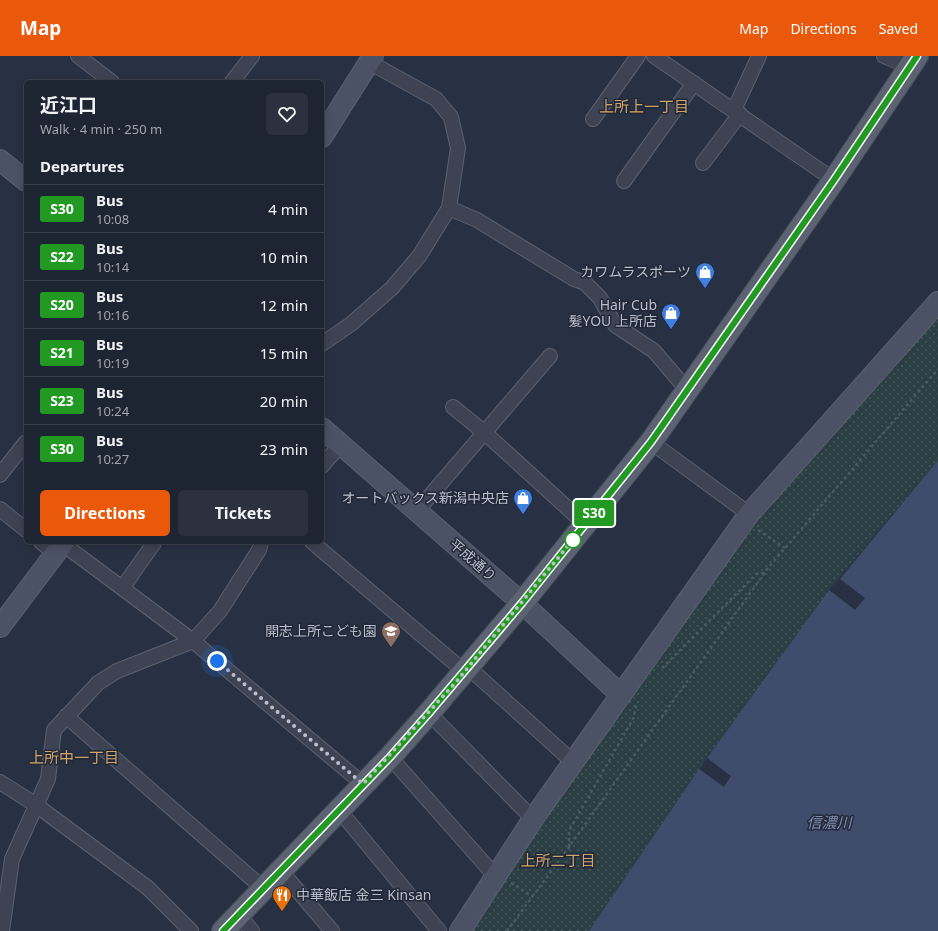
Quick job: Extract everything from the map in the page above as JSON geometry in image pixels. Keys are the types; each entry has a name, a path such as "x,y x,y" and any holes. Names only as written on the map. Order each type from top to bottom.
{"main road":[{"path":"224,931 245,923 264,889 390,757 429,713 522,603 651,442 688,391 914,62"}],"street":[{"path":"78,56 109,80"},
{"path":"234,80 252,56"},
{"path":"593,119 638,56"},
{"path":"654,56 834,180"},
{"path":"703,163 737,112 759,56"},
{"path":"884,56 914,62"},
{"path":"324,135 371,59 436,99 450,117 458,148 449,208 420,255 392,288 351,324 324,343"},
{"path":"624,181 694,83"},
{"path":"0,160 24,179"},
{"path":"449,208 477,220 574,279 585,283 600,298 615,325 654,351 688,391"},
{"path":"460,931 505,883 533,819 573,762 629,696 749,514 938,302"},
{"path":"417,511 550,356"},
{"path":"452,407 485,433 585,524"},
{"name":"平成通り","path":"324,430 629,696"},
{"path":"651,442 749,514"},
{"path":"324,464 341,444"},
{"path":"0,475 24,445"},
{"path":"0,509 24,528"},
{"path":"49,544 61,547 123,587 193,641 363,784"},
{"path":"123,587 153,544"},
{"path":"2,931 12,859 48,780 54,730 98,683 117,671 193,641 220,611 259,550 260,544"},
{"path":"314,544 466,669 573,762"},
{"path":"0,627 61,547"},
{"path":"429,713 533,819"},
{"path":"66,716 264,889"},
{"path":"390,757 505,883"},
{"path":"0,782 36,805 148,888 191,931"},
{"path":"339,810 439,931"},
{"path":"281,871 332,931"}],"path":[{"path":"507,931 765,573 938,369"},
{"path":"772,539 785,548"},
{"path":"656,674 756,574 765,573"},
{"path":"569,847 569,830 633,719 629,696"},
{"path":"505,883 515,877"},
{"path":"505,883 532,896"}],"shaded area":[{"path":"938,310 938,460 829,590 707,758 589,931 469,931 616,711 753,519"}],"water":[{"name":"信濃川","path":"938,460 938,931 589,931 699,769 724,787 731,776 707,758 829,590 855,610 865,598 840,579"}],"bus line":[{"name":"S30","path":"223,931 390,757 465,672 651,442 834,180 917,56"}],"place":[{"name":"カワムラスポーツ","path":"705,289"},
{"name":"Hair Cub 髪YOU 上所店","path":"671,330"},
{"name":"オートバックス新潟中央店","path":"523,515"},
{"name":"開志上所こども園","path":"391,648"},
{"name":"中華飯店 金三 Kinsan","path":"282,912"}],"district":[{"name":"上所上一丁目","path":"644,107"},
{"name":"上所中一丁目","path":"74,758"},
{"name":"上所二丁目","path":"558,861"}],"route":[{"path":"217,661 363,784 390,757 456,682 576,536 573,540"}]}
